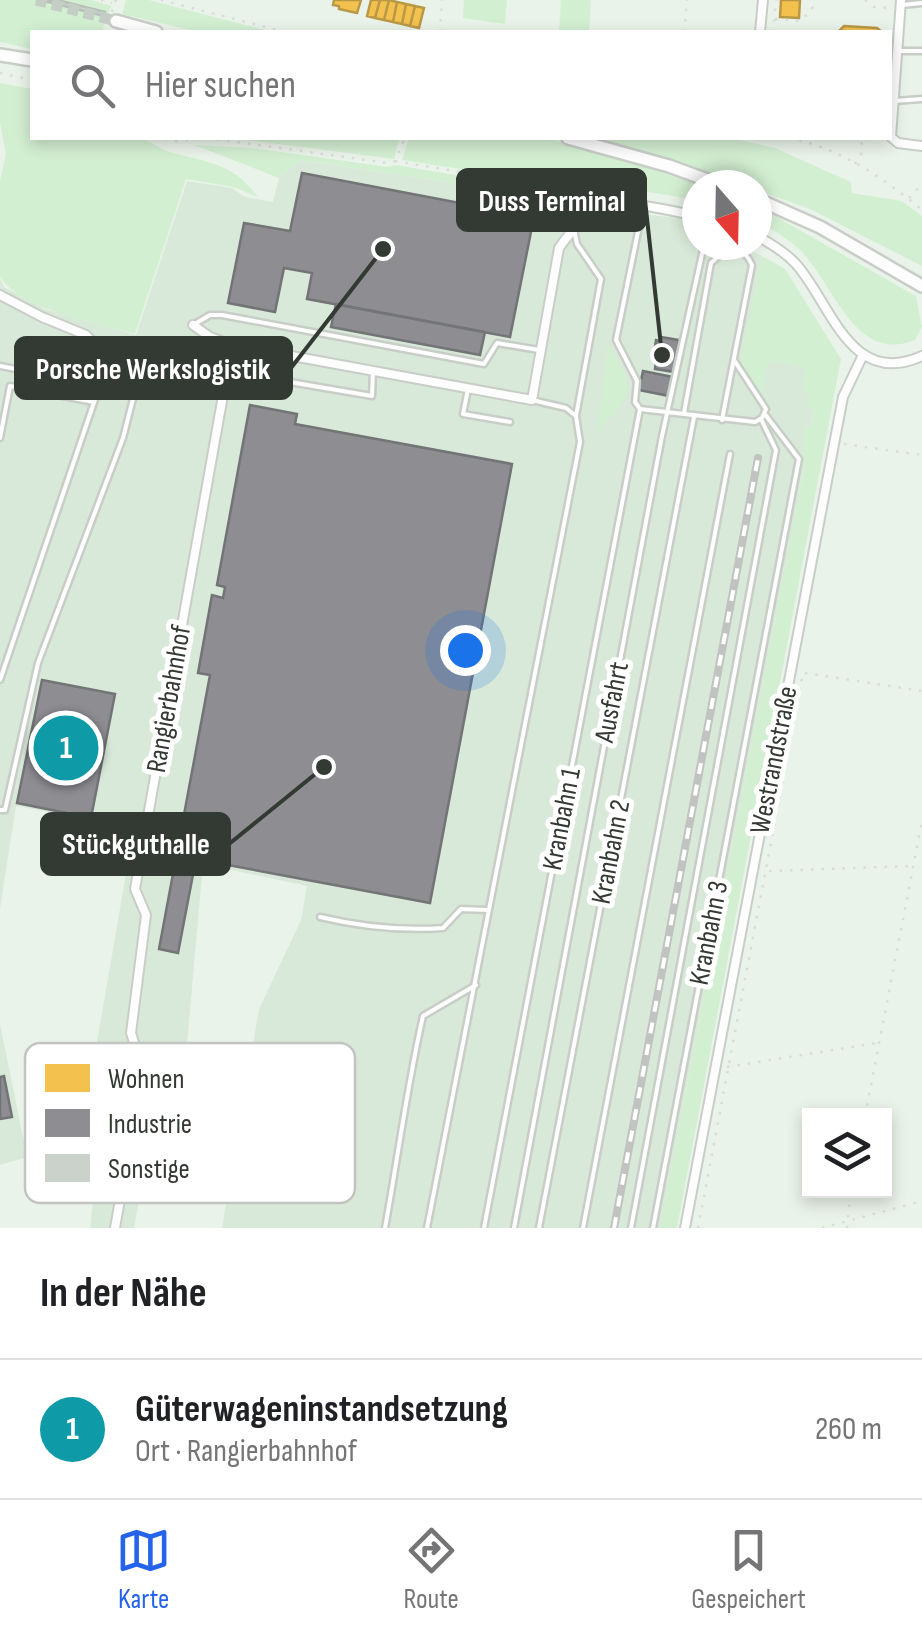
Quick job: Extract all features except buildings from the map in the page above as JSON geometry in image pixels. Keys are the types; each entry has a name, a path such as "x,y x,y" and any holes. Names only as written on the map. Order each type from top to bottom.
{"main road":[{"path":"116,22 148,30"},
{"path":"0,54 30,60"},
{"path":"575,140 682,171"},
{"path":"772,206 820,227 920,288"}],"street":[{"path":"760,30 763,0"},
{"path":"892,124 892,82 901,5"},
{"path":"892,137 898,143 922,146"},
{"path":"193,325 210,338 232,345 532,400 560,248 573,227 605,206 682,214"},
{"path":"772,247 796,264 841,333 863,355 890,362 922,356"},
{"path":"0,295 86,334 109,358"},
{"name":"Rangierbahnhof","path":"134,1043 131,1034 146,915 135,889 232,345"},
{"name":"Westrandstraße","path":"684,1228 843,397 863,355"},
{"name":"Rangierbahnhof","path":"115,1228 119,1203"}],"lane":[{"path":"901,5 922,3"},
{"path":"895,54 922,52"},
{"path":"894,101 922,100"},
{"path":"643,207 616,340 637,382 635,402 640,409 746,424 760,420 764,413"},
{"path":"427,1228 580,442 576,416 601,280 578,244 573,227"},
{"path":"684,415 711,264 726,249 738,249 748,254 752,265 722,420"},
{"name":"Ausfahrt","path":"514,1228 668,413 701,260"},
{"path":"193,325 210,315 222,316 484,364 497,342 541,350"},
{"path":"0,810 5,810 38,663 123,438 136,386 132,368 109,358 1,675"},
{"name":"Kranbahn 3","path":"653,1228 798,460 764,413 762,401 734,360"},
{"path":"0,366 100,385"},
{"path":"284,382 372,396 373,372"},
{"path":"0,438 10,386 94,402"},
{"path":"468,389 463,414 510,422"},
{"path":"532,400 566,408 576,416"},
{"name":"Kranbahn 1","path":"484,1228 640,409"},
{"name":"Kranbahn 2","path":"539,1228 694,416"},
{"name":"Kranbahn 3","path":"631,1228 776,450 760,420"},
{"path":"583,1228 730,454"},
{"path":"320,917 368,928 405,931 443,928 461,909 487,910"},
{"path":"385,1228 423,1016 476,985"}],"path":[{"path":"101,0 116,0"},
{"path":"161,0 278,30"},
{"path":"440,30 442,0"},
{"path":"684,30 687,0"},
{"path":"773,30 776,0"},
{"path":"775,19 800,21 816,0"},
{"path":"865,0 874,7 901,5"},
{"path":"0,74 30,80"},
{"path":"224,140 394,161 599,195 605,206"},
{"path":"394,161 404,140"},
{"path":"799,140 818,144 854,164 922,210"},
{"path":"854,164 862,154 862,140"},
{"path":"908,198 922,184"},
{"path":"834,443 922,455"},
{"path":"790,672 922,691"},
{"path":"698,1228 803,673"},
{"path":"866,1108 922,821"},
{"path":"753,870 912,866"},
{"path":"716,1067 878,1043"},
{"path":"847,1228 850,1198"},
{"path":"822,1228 922,1201"}],"shaded area":[{"path":"300,160 586,203 596,198 610,211 682,218 682,260 761,260 741,365 763,393 767,360 806,368 814,411 811,426 804,425 805,463 660,1228 222,1228 226,1203 355,1203 355,1043 253,1043 259,1009 301,920 307,886 203,864 187,1043 97,1043 134,827 16,806 0,909 0,278 4,287 45,309 136,335 187,181 232,188 245,197 273,202 279,178"},
{"path":"0,1024 25,1158 0,1165"},
{"path":"93,1203 139,1203 134,1228 90,1228"}],"green space":[{"path":"0,0 91,0 111,6 103,30 30,30 30,49 0,42"},
{"path":"126,0 149,0 264,30 190,30 122,14"},
{"path":"464,0 507,0 505,24 463,18"},
{"path":"561,0 591,0 589,30 559,30"},
{"path":"0,83 30,89 30,140 144,140 166,151 229,170 258,197 233,187 186,179 135,334 81,320 23,298 0,276 0,180 6,155 0,123"},
{"path":"247,140 399,140 394,159"},
{"path":"408,140 555,140 682,179 682,198 597,190 402,160"},
{"path":"601,140 738,140 775,148 851,182 852,193 902,201 922,216 922,266 810,209 772,195 772,170 696,170"},
{"path":"194,145 395,165 596,198 586,203 300,160 279,178"},
{"path":"772,214 916,296 922,327 915,340 895,345 862,332 802,252 772,229"},
{"path":"761,260 769,260 785,269 841,359 677,1228 660,1228 805,463 804,425 811,426 814,412 807,409 809,396 802,387 805,368 768,361 763,394 740,365"},
{"path":"608,342 628,390 598,431"}],"tunnel":[{"path":"36,0 116,21"}],"railway":[{"path":"614,1228 758,458"}],"place":[{"name":"Porsche Werkslogistik","path":"383,249"},
{"name":"Duss Terminal","path":"662,355"},
{"name":"Güterwageninstandsetzung","path":"66,748"},
{"name":"Stückguthalle","path":"324,767"}]}
